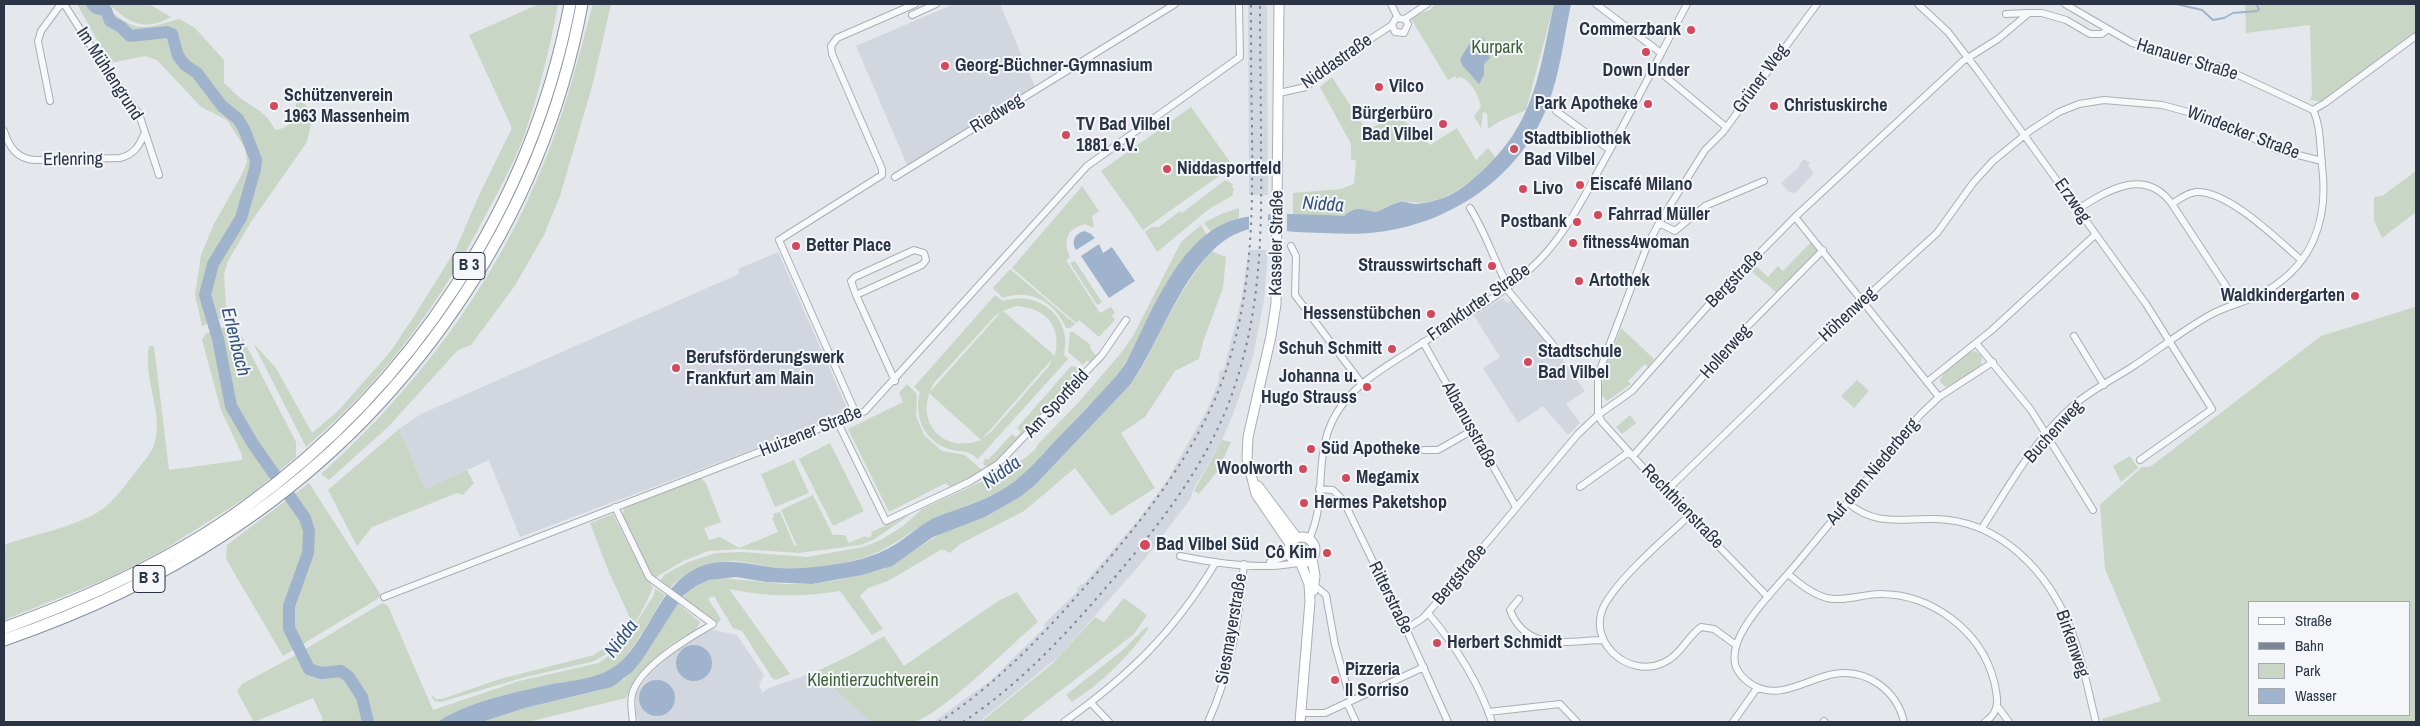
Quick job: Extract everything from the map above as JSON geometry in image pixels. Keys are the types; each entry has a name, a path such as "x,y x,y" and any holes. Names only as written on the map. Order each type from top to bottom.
{"highway":[{"name":"B 3","path":"4,640 69,615 151,578 220,538 283,485 384,381 436,317 474,260 506,198 531,141 550,86 570,4"},
{"name":"B 3","path":"4,628 99,591 143,569 206,533 283,485 332,451 396,385 444,324 484,264 516,204 548,129 570,61 582,4"}],"main road":[{"name":"Kasseler Straße","path":"1279,4 1277,256 1274,317 1248,437 1247,458 1260,500 1290,544"},
{"name":"Kasseler Straße","path":"1252,478 1297,538"},
{"path":"1290,555 1290,544 1297,538 1309,539"},
{"name":"Frankfurter Straße","path":"1309,539 1316,548 1312,559 1314,585 1310,601"},
{"name":"Frankfurter Straße","path":"1290,555 1299,563 1309,584 1310,601 1300,718"},
{"path":"1299,563 1312,559"}],"street":[{"path":"50,100 38,41 41,31 63,4"},
{"name":"Im Mühlengrund","path":"63,4 96,54 137,109 159,175"},
{"path":"856,416 779,240 883,173 832,54 831,46 837,38 915,4"},
{"path":"912,14 936,4"},
{"name":"Riedweg","path":"896,177 1174,4"},
{"name":"Huizener Straße","path":"384,597 856,416 872,406 1087,166 1240,56 1239,4"},
{"path":"1391,4 1408,24 1404,33 1395,32 1392,24"},
{"path":"1402,18 1427,4"},
{"path":"1596,4 1661,53"},
{"name":"Frankfurter Straße","path":"1309,539 1317,515 1322,455 1328,430 1342,405 1362,384 1507,287 1536,264 1554,245 1572,218 1610,150 1686,4"},
{"name":"Grüner Weg","path":"1654,67 1726,127 1817,4"},
{"name":"Erzweg","path":"1918,4 1948,32 2025,135 2171,341 2212,409 2140,460"},
{"name":"Hanauer Straße","path":"2065,4 2107,30 2146,48 2221,67 2312,110"},
{"path":"2006,14 2016,12 2042,13 2066,20 2090,34 2102,34 2107,30"},
{"name":"Bergstraße","path":"1406,629 1428,613 1578,434 1598,415 1632,390 1714,299 1795,217 1968,57 1998,39 2029,13"},
{"name":"Niddastraße","path":"1279,93 1306,87 1402,18"},
{"path":"2312,110 2326,103 2416,36"},
{"name":"Windecker Straße","path":"2025,135 2052,115 2069,107 2104,100 2133,101 2162,105 2204,116 2238,129 2278,150 2322,162"},
{"name":"Buchenweg","path":"1982,528 2025,462 2047,434 2076,403 2213,313 2268,290 2287,275 2301,260 2314,241 2321,220 2325,196 2317,124 2312,110"},
{"path":"1556,111 1610,150"},
{"path":"1598,415 1598,375 1622,310 1659,223 1705,150 1726,127"},
{"name":"Erlenring","path":"4,131 8,144 16,154 35,160 120,158 129,155 137,148 145,132"},
{"name":"Höhenweg","path":"1666,491 1863,301 1937,234 1977,179 1993,161 2025,135"},
{"path":"1659,223 1675,231 1706,206 1764,181"},
{"path":"2078,209 2114,188 2137,184 2146,185 2160,192 2172,204 2237,303"},
{"path":"2172,204 2194,192 2202,192 2224,200 2254,219 2301,260"},
{"path":"1470,208 1482,227 1494,261 1507,287 1554,346"},
{"path":"1795,217 1939,397"},
{"path":"1927,382 1976,343 2095,235"},
{"path":"1291,246 1296,256 1294,289 1296,298 1362,384"},
{"path":"856,295 922,265 926,260 924,253 922,250 914,250 852,278 851,283 856,295 895,381"},
{"name":"Hollerweg","path":"1580,487 1631,454 1747,327 1823,250"},
{"name":"Am Sportfeld","path":"838,423 886,521 969,482 998,464 1102,355 1126,320"},
{"path":"2074,336 2104,386"},
{"name":"Albanusstraße","path":"1423,342 1516,507"},
{"path":"1976,343 2032,410 2093,510"},
{"name":"Auf dem Niederberg","path":"1736,645 1744,630 1768,597 1920,415 1939,397 1993,362"},
{"name":"Rechthienstraße","path":"1598,415 1631,454 1768,597"},
{"path":"1424,450 1438,450 1473,430"},
{"name":"Ritterstraße","path":"1318,489 1333,490 1343,500 1424,667 1448,722"},
{"name":"Birkenweg","path":"1848,503 1864,514 1880,520 1942,519 1982,528 2006,543 2027,560 2052,592 2072,631 2096,722"},
{"path":"616,507 646,573 659,586 713,624 670,650 639,682 631,697 633,722"},
{"path":"1690,515 1646,556 1607,602 1600,624 1603,640 1619,659 1632,665 1643,667 1666,662 1675,656 1702,627 1714,629 1736,645 1735,662 1738,671 1747,682 1757,688 1779,691 1834,674 1858,675 1871,680 1889,692 1897,703 1904,722"},
{"path":"1264,564 1290,555"},
{"path":"1180,556 1244,564 1286,565 1299,563"},
{"path":"1064,722 1134,668 1186,608 1216,562"},
{"name":"Siesmayerstraße","path":"1208,722 1221,694 1231,656 1244,564"},
{"path":"1788,574 1811,591 1828,598 1841,599 1877,594 1894,595 1923,602 1950,617 1978,647 1993,680 1998,707 2009,722"},
{"path":"1314,585 1326,595 1335,645 1356,722"},
{"path":"1519,599 1510,610 1520,629 1529,636 1546,641 1603,640"},
{"path":"1428,613 1443,630 1459,655 1492,722"},
{"path":"1300,718 1323,714 1424,667"},
{"path":"1733,722 1757,688"},
{"path":"1091,703 1109,722"},
{"path":"1488,712 1560,704 1577,722"},
{"path":"1985,722 1998,707"}],"shaded area":[{"name":"Georg-Büchner-Gymnasium","path":"954,4 1000,4 1035,87 908,167 856,46"},
{"path":"1248,4 1267,4 1268,195 1249,195"},
{"path":"1803,159 1810,163 1808,166 1814,173 1795,193 1789,192 1781,183 1798,168"},
{"path":"1249,250 1268,250 1264,300 1253,357 1222,440 1193,490 1191,498 1144,560 1059,656 979,722 933,722 990,681 1045,627 1044,624 1078,591 1077,588 1084,584 1138,520 1166,482 1208,408 1219,380 1219,372 1224,369 1241,301"},
{"name":"Berufsförderungswerk Frankfurt am Main","path":"778,252 847,408 845,415 520,537 489,460 425,489 399,429 421,414 739,274 738,269"},
{"name":"Stadtschule Bad Vilbel","path":"1503,298 1507,303 1512,300 1551,344 1585,391 1566,404 1580,423 1568,435 1543,406 1518,423 1483,368 1500,357 1474,316"},
{"path":"709,629 737,635 764,675 759,685 762,693 769,688 815,672 871,722 640,722 636,716 636,693 650,674 671,655"}],"green space":[{"path":"77,4 103,4 122,20 138,27 155,26 179,19 194,27 224,60 224,83 240,98 263,113 275,130 290,124 297,99 307,106 312,119 307,142 251,222 228,261 224,274 226,307 221,318 202,326 195,295 201,255 214,224 247,162 245,148 227,120 201,107 157,60 145,56 110,63"},
{"path":"109,4 149,4 171,17 153,24 137,23 123,16"},
{"path":"539,4 558,4 548,54 524,136 495,198 448,281 407,341 360,396 306,447 253,343 276,368 312,433 338,411 390,352 456,249 479,195 512,128 469,35"},
{"path":"593,4 611,4 593,83 560,196 544,235 514,287 471,345 458,350 389,426 329,480 321,474 395,400 460,318 489,274 537,180 556,131"},
{"name":"Kurpark","path":"1435,4 1554,4 1526,110 1500,121 1488,129 1487,114 1483,112 1481,128 1474,116 1481,107 1474,89 1460,77 1457,79 1455,76 1448,80 1410,17 1430,10"},
{"path":"2245,4 2416,4 2416,31 2325,102 2310,100 2312,94 2310,25 2246,33"},
{"path":"1332,77 1367,131 1396,113 1430,145 1457,128 1476,160 1488,148 1496,158 1459,190 1432,201 1397,203 1376,212 1355,209 1344,216 1293,215 1293,193 1341,189 1354,184 1356,161 1351,159 1351,144 1320,87"},
{"name":"Niddasportfeld","path":"1191,107 1233,166 1143,230 1101,171"},
{"path":"2416,171 2416,212 2382,238 2374,220 2374,197 2382,196"},
{"path":"1225,180 1233,184 1232,196 1209,209 1157,252 1145,232 1152,227 1159,227 1180,211 1182,213"},
{"path":"1082,186 1099,211 1092,216 1094,228 1084,224 1073,229 1070,233 1067,246 1070,257 1066,260 1100,313 1111,307 1115,313 1112,315 1115,320 1099,337 1079,320 1076,323 1012,268"},
{"path":"1239,208 1239,218 1211,232 1204,223 1221,214"},
{"path":"1201,225 1207,235 1193,248 1170,278 1120,372 1031,467 1012,484 984,499 940,516 876,553 852,561 799,569 736,561 717,562 708,564 683,576 669,589 659,583 664,575 688,562 716,553 742,552 807,557 863,547 881,540 903,526 922,509 983,481 995,472 1018,463 1035,450 1038,444 1078,403 1121,353 1133,336 1181,242"},
{"path":"1811,242 1817,251 1777,293 1751,271 1756,266 1768,277 1778,266 1783,271"},
{"path":"1211,251 1226,257 1223,288 1203,342 1199,359 1175,371 1145,417 1121,433 1155,488 1111,516 1075,468 1024,511 960,544 950,553 942,549 888,581 868,588 860,596 883,629 872,635 840,591 784,595 757,594 729,589 790,674 776,680 772,678 742,631 733,628 714,596 708,599 721,619 718,623 682,598 696,586 709,580 722,578 783,584 812,584 884,569 943,532 985,517 1020,497 1035,485 1130,385 1147,359 1180,296"},
{"path":"1075,261 1102,302 1097,305 1070,263"},
{"path":"1010,269 1075,324 1070,328 1066,328 1048,304 1032,296 1013,295 1003,298 993,288"},
{"path":"995,295 1003,301 1016,298 1029,299 1040,303 1050,309 1058,318 1063,329 1065,341 1064,355 1068,359 978,459 967,452 949,449 933,441 927,434 920,419 918,401 920,392 914,387","holes":["1016,306 1027,307 1043,315 1054,328 1057,345 1055,356 1003,311","1001,312 930,391 934,383 994,317","1052,359 1049,366 991,432 983,438","930,393 981,440 966,443 953,442 943,438 934,431 929,421 927,409"]},
{"path":"2415,307 2416,722 2103,722 2102,719 2161,701 2105,569 2100,505 2142,467 2150,467 2321,336"},
{"path":"229,325 236,326 296,442 296,457 249,496 160,552 109,578 4,620 4,545 77,522 98,512 119,492 151,451 155,442 157,426 148,369 149,346 154,346 169,470 242,460 242,455 221,410 202,340 205,334"},
{"path":"1621,328 1654,359 1648,367 1645,364 1628,381 1631,384 1607,401 1600,394 1606,366"},
{"path":"1070,332 1073,332 1091,345 1090,348 1097,357 1092,362 1086,361 1083,365 1068,352"},
{"path":"1975,351 1982,356 1981,367 1947,388 1940,382 1944,374 1954,364"},
{"path":"1071,366 1077,367 1081,374 995,464 987,467 983,464 985,458 988,460 1012,434 1016,437 1021,432 1017,428"},
{"path":"1857,380 1869,391 1854,408 1841,396"},
{"path":"907,384 917,394 916,416 924,435 942,451 965,455 982,470 981,473 951,488 946,483 889,512 848,429 903,402 899,393"},
{"path":"1630,415 1636,423 1622,434 1616,427"},
{"path":"399,429 425,489 467,470 474,483 463,495 457,493 372,527 357,546 328,490"},
{"path":"1222,440 1231,442 1217,472 1199,494 1194,491"},
{"path":"830,443 864,511 833,526 799,459"},
{"path":"2130,456 2138,468 2121,482 2113,466"},
{"path":"794,460 809,493 775,507 761,474"},
{"path":"701,478 706,483 721,522 704,528 709,540 720,537 739,548 778,532 772,518 774,517 773,514 780,512 794,545 797,546 781,510 813,495 833,535 845,535 849,543 865,536 867,538 872,536 871,532 911,514 873,540 860,545 799,553 740,549 708,551 683,561 653,579 622,515 625,507"},
{"path":"309,483 381,595 376,600 283,656 226,559 227,545"},
{"path":"613,514 643,573 653,587 636,621 621,641 602,657 591,662 525,677 441,702 434,701 431,694 436,699 442,699 500,679 594,655 604,648 631,620 608,570 590,523"},
{"path":"1298,541 1306,541 1311,546 1309,557 1298,559 1293,554 1293,546"},
{"path":"655,588 665,595 632,649 611,669 585,679 507,694 462,709 438,722 322,722 322,717 313,698 254,722 238,693 238,689 242,684 294,656 382,603 388,606 433,710 519,681 599,663 625,640 654,595"},
{"name":"Kleintierzuchtverein","path":"1017,592 1038,622 957,694 924,718 908,723 871,722 815,672 853,654 884,636 904,666 998,601"},
{"path":"1124,598 1147,615 1134,634 1020,722 981,722 1052,664 1095,617 1104,622"},
{"path":"678,604 700,622 698,627 673,643 657,657 626,698 528,722 482,722 525,708 601,690 624,679 642,660"},
{"path":"1146,627 1149,628 1114,669 1072,702 1066,695 1124,649"}],"water":[{"path":"1554,4 1571,4 1551,95 1535,131 1521,153 1503,173 1461,205 1412,225 1375,233 1352,234 1250,229 1229,238 1211,253 1194,272 1130,385 1035,485 1020,497 985,517 933,537 892,566 862,575 812,584 766,582 736,577 709,580 696,586 683,596 642,660 632,672 612,687 525,708 482,722 438,722 461,709 490,699 603,673 618,664 630,652 670,590 683,577 699,567 719,562 729,562 778,568 800,568 832,565 861,559 888,549 932,519 992,496 1008,486 1037,461 1117,375 1126,363 1157,300 1183,258 1199,241 1217,228 1237,219 1263,215 1344,216 1355,209 1376,212 1400,202 1427,203 1452,194 1482,171 1500,153 1514,134 1525,114 1539,73"},
{"path":"1483,37 1490,58 1484,64 1484,75 1479,84 1462,65 1460,59 1470,43"},
{"path":"1085,231 1095,238 1076,250 1074,238"},
{"path":"1099,244 1103,253 1112,247 1135,281 1109,298 1081,256"},
{"path":"694,645 706,651 712,663 706,675 694,681 682,675 676,663 682,651"},
{"path":"657,680 669,686 675,698 669,710 657,716 645,710 639,698 645,686"}],"pier":[{"path":"1287,212 1287,233 1271,232 1271,213"},
{"path":"1268,214 1268,232 1249,232 1249,215"}],"waterway":[{"name":"Erlenbach","path":"92,4 96,8 106,10 110,21 121,27 130,36 167,32 172,34 178,56 185,65 197,73 222,106 238,119 256,160 241,218 213,264 205,295 218,339 231,406 253,444 305,518 309,531 308,553 289,606 289,628 309,669 321,673 341,671 349,677 362,697 368,722"},
{"path":"2176,4 2202,10 2213,20 2224,18 2233,13 2257,11 2259,9 2256,4"}],"railway":[{"path":"939,722 983,690 1023,654 1096,574 1130,533 1177,469 1191,447 1215,399 1228,366 1237,332 1248,264 1252,195 1251,4"},
{"path":"963,722 985,707 1044,655 1132,557 1179,496 1193,474 1218,429 1228,405 1247,341 1253,310 1260,247 1260,4"}],"place":[{"name":"Commerzbank","path":"1691,30"},
{"name":"Down Under","path":"1646,52"},
{"name":"Georg-Büchner-Gymnasium","path":"945,66"},
{"name":"Vilco","path":"1379,87"},
{"name":"Park Apotheke","path":"1648,104"},
{"name":"Schützenverein 1963 Massenheim","path":"274,106"},
{"name":"Christuskirche","path":"1774,106"},
{"name":"Bürgerbüro Bad Vilbel","path":"1443,124"},
{"name":"TV Bad Vilbel 1881 e.V.","path":"1066,135"},
{"name":"Stadtbibliothek Bad Vilbel","path":"1514,149"},
{"name":"Niddasportfeld","path":"1167,169"},
{"name":"Eiscafé Milano","path":"1580,185"},
{"name":"Livo","path":"1523,189"},
{"name":"Fahrrad Müller","path":"1598,215"},
{"name":"Postbank","path":"1577,222"},
{"name":"fitness4woman","path":"1573,243"},
{"name":"Better Place","path":"796,246"},
{"name":"Strausswirtschaft","path":"1492,266"},
{"name":"Artothek","path":"1579,281"},
{"name":"Waldkindergarten","path":"2355,296"},
{"name":"Hessenstübchen","path":"1431,314"},
{"name":"Schuh Schmitt","path":"1392,349"},
{"name":"Stadtschule Bad Vilbel","path":"1528,362"},
{"name":"Berufsförderungswerk Frankfurt am Main","path":"676,368"},
{"name":"Johanna u. Hugo Strauss","path":"1367,387"},
{"name":"Süd Apotheke","path":"1311,449"},
{"name":"Woolworth","path":"1303,469"},
{"name":"Megamix","path":"1346,478"},
{"name":"Hermes Paketshop","path":"1304,503"},
{"name":"Bad Vilbel Süd","path":"1145,545"},
{"name":"Cô Kim","path":"1327,553"},
{"name":"Herbert Schmidt","path":"1437,643"},
{"name":"Pizzeria Il Sorriso","path":"1335,680"}],"water label":[{"name":"Nidda","path":"1323,205"},
{"name":"Nidda","path":"1002,473"},
{"name":"Nidda","path":"622,639"}]}
